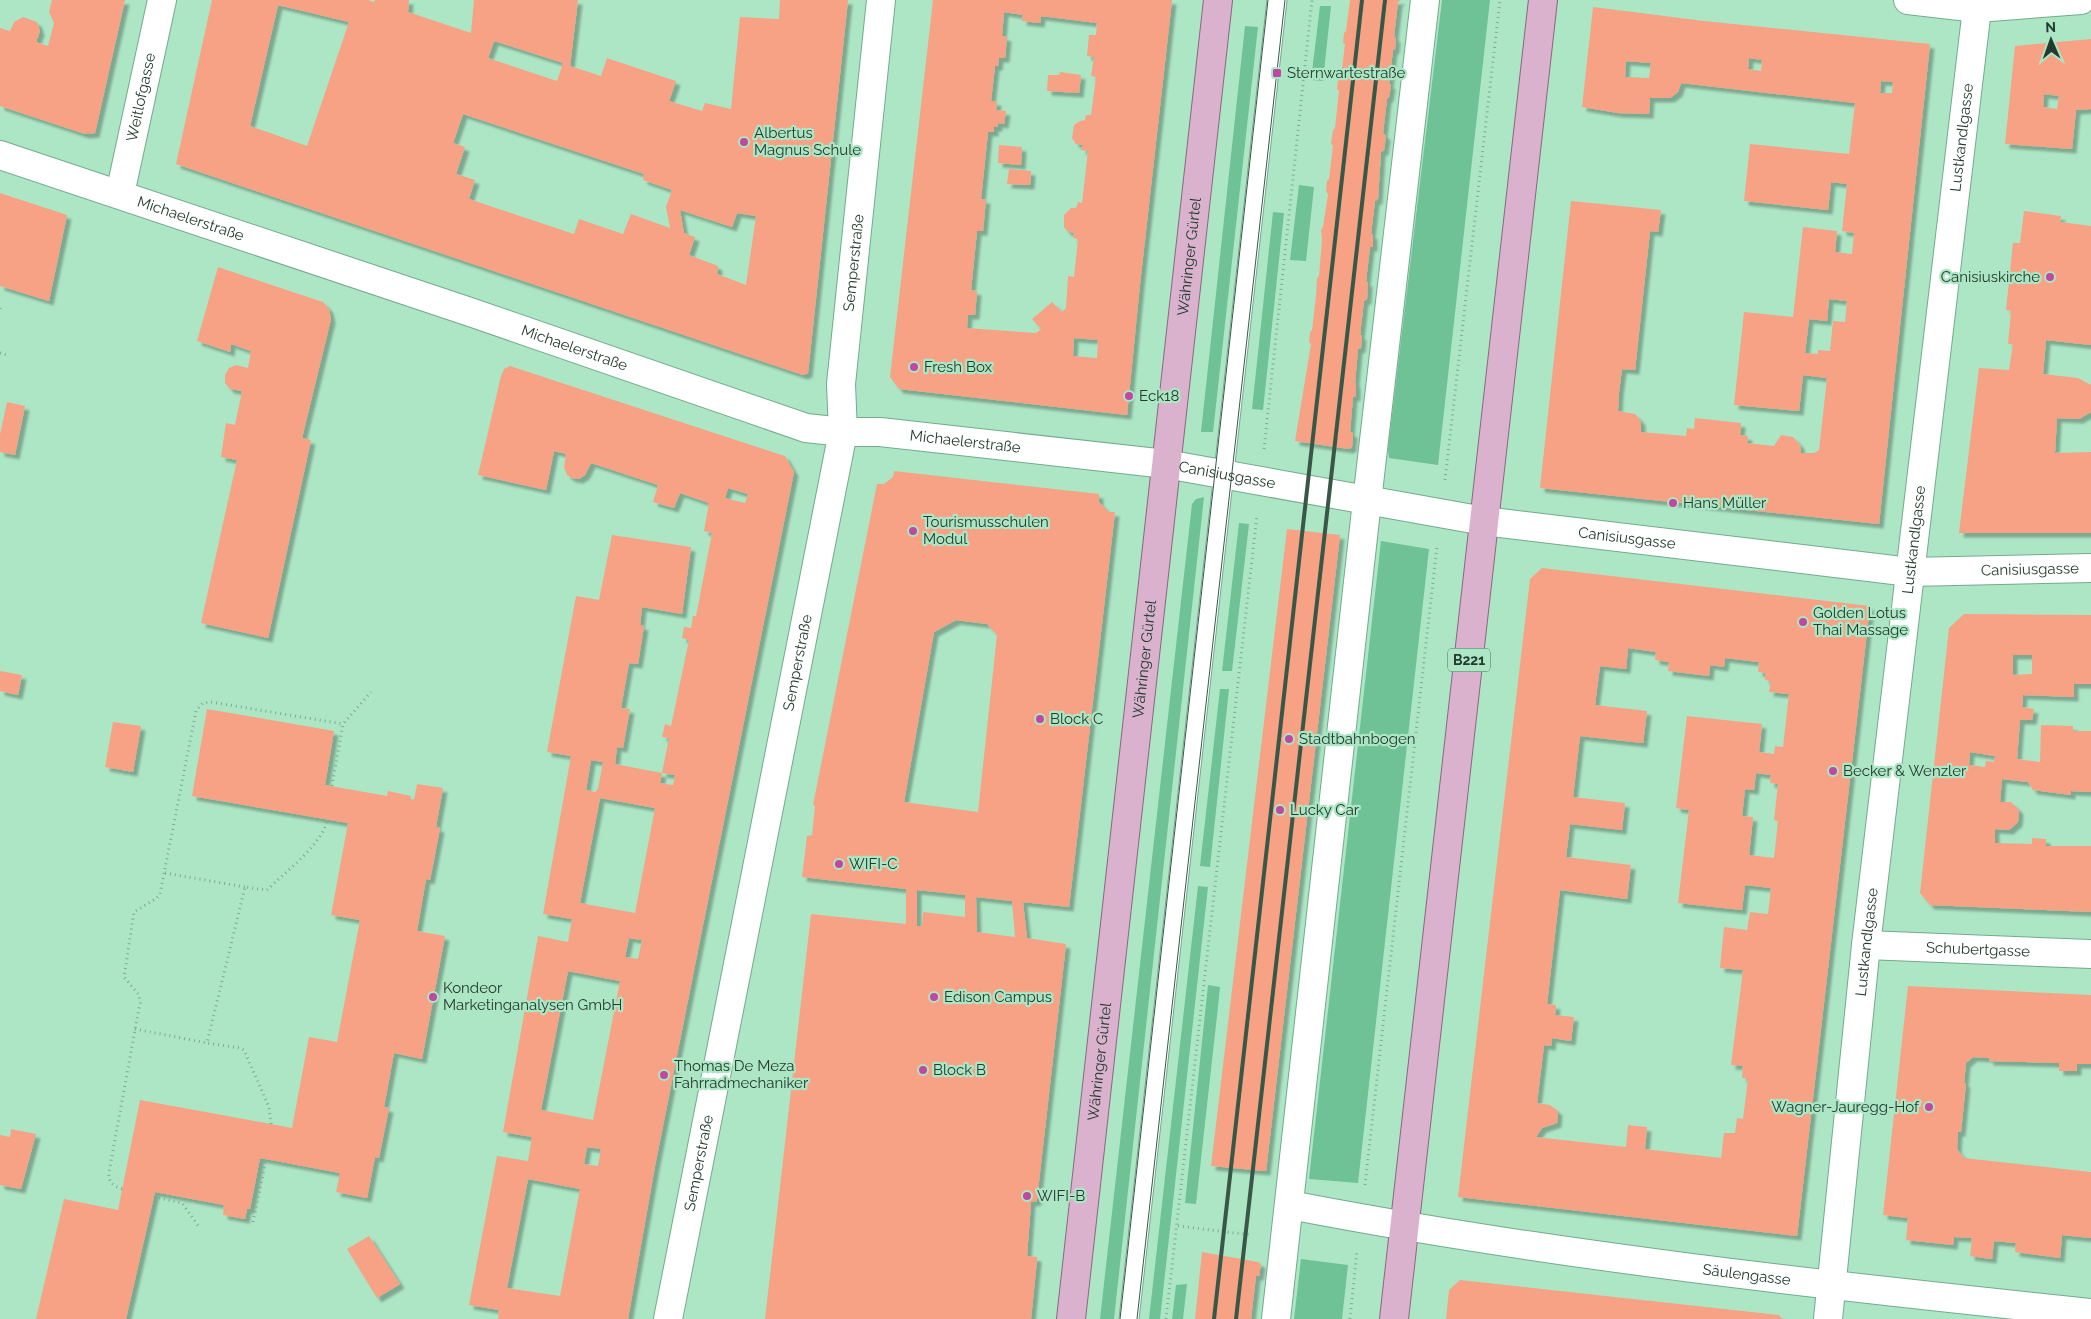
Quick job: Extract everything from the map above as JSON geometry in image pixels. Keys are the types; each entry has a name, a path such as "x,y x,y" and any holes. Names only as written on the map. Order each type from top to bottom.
{"main road":[{"name":"Währinger Gürtel","path":"1071,1319 1218,0"},
{"name":"B221","path":"1394,1319 1543,0"}],"street":[{"name":"Weitlofgasse","path":"120,194 162,0"},
{"name":"Semperstraße","path":"668,1319 843,432 841,384 881,0"},
{"path":"1276,1319 1367,501 1426,0"},
{"path":"1908,0 1978,4 2081,0"},
{"name":"Lustkandlgasse","path":"1828,1319 1866,946 1978,4"},
{"name":"Michaelerstraße","path":"0,155 470,312 806,428 843,432 880,432 1166,464"},
{"name":"Canisiusgasse","path":"1166,464 1484,521 1910,572 2091,568"},
{"name":"Schubertgasse","path":"1866,946 2091,954"},
{"path":"1290,1205 1405,1227"},
{"name":"Säulengasse","path":"1405,1227 1832,1286 2091,1313"}],"lane":[{"path":"1129,1319 1277,0"}],"path":[{"path":"1166,1319 1261,482 1312,0"},
{"path":"1361,1219 1500,0"},
{"path":"0,353 7,355"},
{"path":"332,786 343,724 371,692"},
{"path":"122,1189 110,1182 108,1172 140,1003 139,995 124,977 134,912 157,898 165,873 196,711 199,706 211,702 343,724"},
{"path":"165,873 245,888 267,890 315,842 326,827 327,820"},
{"path":"207,1043 245,888"},
{"path":"135,1029 244,1050 269,1107 271,1124"},
{"path":"253,1222 266,1160"},
{"path":"154,1197 182,1203 199,1227"}],"green space":[{"path":"1442,0 1490,0 1438,465 1389,458 1388,449"},
{"path":"1320,6 1331,6 1323,81 1311,80"},
{"path":"1245,26 1258,27 1213,432 1201,432"},
{"path":"1299,185 1314,187 1306,261 1290,260"},
{"path":"1273,212 1284,213 1263,410 1252,409"},
{"path":"1204,497 1114,1319 1100,1319 1192,504 1196,499"},
{"path":"1239,523 1249,524 1232,671 1222,671"},
{"path":"1381,541 1429,549 1358,1183 1309,1179"},
{"path":"1220,689 1229,689 1210,867 1200,866"},
{"path":"1198,886 1208,887 1160,1319 1149,1319"},
{"path":"1208,985 1220,987 1196,1204 1185,1203"},
{"path":"1301,1259 1348,1265 1342,1319 1294,1319"},
{"path":"1187,1284 1183,1319 1172,1319 1176,1285"}],"building":[{"path":"52,0 125,0 95,133 85,134 0,106 0,28 10,31 14,22 23,17 37,22 40,31 36,42 48,46 54,23 49,12"},
{"path":"212,0 368,0 374,2 375,0 409,0 408,12 471,33 474,0 578,0 570,66 601,76 607,58 676,81 669,101 702,111 705,103 731,109 740,17 779,19 780,0 848,0 808,373 803,375 176,164","holes":["278,5 349,22 307,146 250,126","494,41 563,63 557,81 488,58","463,114 644,174 643,180 672,190 666,207 670,228 631,214 623,234 579,219 574,234 469,199 475,180 456,174 465,147 453,143","680,210 732,227 737,213 756,216 746,285 717,274 718,266 689,255 695,237 684,233"]},
{"path":"933,0 1172,0 1127,415 899,389 890,377","holes":["1004,12 1023,15 1022,21 1040,23 1041,16 1097,23 1096,35 1089,35 1087,56 1094,57 1091,76 1096,77 1091,115 1086,115 1085,120 1074,125 1072,138 1076,144 1083,145 1081,150 1088,151 1082,203 1078,202 1076,208 1071,208 1064,215 1064,227 1067,231 1074,233 1073,238 1078,239 1074,277 1068,276 1066,308 1062,312 1052,302 1032,319 1041,329 1036,333 967,328 968,315 975,315 977,291 971,290 977,231 983,231 986,199 981,199 988,132 994,132 994,127 998,127 998,123 1004,124 1006,111 996,110 997,101 991,101 995,66 998,66 999,58 1005,58 1007,37 1002,36","1074,338 1098,340 1097,358 1073,356"]},
{"path":"1350,0 1401,0 1398,2 1394,36 1396,39 1395,49 1393,50 1389,84 1391,85 1387,99 1383,133 1386,136 1384,150 1381,152 1378,199 1375,201 1371,234 1373,235 1373,247 1370,247 1366,281 1368,283 1367,299 1364,301 1360,335 1362,336 1361,348 1358,349 1355,382 1356,396 1353,397 1350,432 1353,433 1352,447 1349,449 1295,441 1311,344 1309,342 1317,278 1319,276 1321,230 1328,194 1326,191 1327,181 1329,179 1333,146 1331,144 1335,128 1339,91 1337,89 1338,79 1341,77 1345,44 1343,43 1344,33 1346,31"},
{"path":"1593,7 1704,21 1930,44 1879,524 1540,488 1571,201 1661,210 1658,232 1650,231 1635,370 1622,369 1619,392 1618,411 1635,414 1641,421 1641,432 1686,436 1687,428 1694,429 1695,418 1741,423 1740,435 1748,436 1747,443 1774,446 1781,435 1793,437 1800,445 1801,453 1814,453 1819,450 1827,378 1803,375 1799,411 1734,405 1744,312 1793,317 1803,227 1837,231 1835,252 1852,254 1854,233 1842,231 1847,184 1831,182 1828,210 1744,201 1750,144 1849,154 1855,103 1681,83 1678,92 1670,98 1650,98 1649,114 1618,113 1582,107","holes":["1749,58 1762,60 1761,71 1748,69","1626,61 1651,63 1649,78 1625,77","1881,81 1893,82 1892,93 1880,93","1829,299 1847,301 1845,322 1833,321 1830,351 1818,350 1818,354 1805,353 1809,319 1827,321"]},
{"path":"2091,39 2091,109 2076,110 2072,149 2005,144 2015,46","holes":["2044,94 2059,96 2057,109 2043,107"]},
{"path":"1060,72 1081,75 1079,93 1047,91 1048,75 1059,75"},
{"path":"999,145 1022,147 1021,165 998,163"},
{"path":"1009,169 1031,171 1030,185 1007,184"},
{"path":"0,193 67,215 49,301 0,286"},
{"path":"2024,211 2061,216 2060,222 2091,226 2091,345 2046,340 2043,374 2078,378 2091,385 2091,412 2079,419 2057,418 2055,453 2091,452 2091,533 1959,533 1979,368 2009,370 2013,344 2008,344 2011,311 2006,310 2013,243 2020,243"},
{"path":"218,267 323,302 329,309 331,319 302,438 311,440 268,638 201,623 237,460 221,457 226,423 235,425 242,391 230,389 225,383 225,375 229,368 236,365 248,368 251,351 231,344 230,352 197,341"},
{"path":"510,366 785,456 794,472 655,1166 628,1319 498,1319 499,1310 469,1305 497,1156 528,1161 532,1137 503,1132 538,936 568,942 572,919 543,914 571,756 547,752 576,596 599,600 612,535 691,547 682,614 642,607 640,625 644,626 638,664 629,663 621,708 630,709 623,748 617,747 615,764 662,773 669,738 662,737 665,724 671,726 689,640 682,638 684,627 691,628 693,616 696,616 712,533 704,531 709,503 680,493 674,508 653,502 658,485 591,463 585,475 579,479 572,478 567,475 564,467 566,454 554,451 546,490 478,475 504,369","holes":["728,488 748,494 745,503 725,498","591,760 603,762 598,789 595,792 586,790","662,773 675,775 673,785 660,783","600,798 655,808 635,913 580,903","629,938 642,940 638,959 625,957","568,971 620,981 593,1120 541,1110","587,1147 601,1149 598,1166 584,1164","528,1179 580,1189 560,1296 507,1288"]},
{"path":"7,402 25,406 15,455 0,452 0,434"},
{"path":"894,471 1099,494 1099,502 1109,512 1115,512 1069,907 1023,902 1027,938 1066,944 1037,1201 1031,1202 1027,1256 1037,1257 1037,1260 1031,1319 765,1319 811,914 906,924 906,889 802,877 807,836 812,835 815,806 813,805 877,484 884,484 893,477","holes":["956,620 987,624 997,635 978,812 904,802 934,632","917,890 965,895 965,917 923,912 922,926 917,926","976,897 1012,901 1015,937 977,932"]},
{"name":"Stadtbahnbogen","path":"1287,529 1340,535 1266,1171 1211,1166"},
{"path":"1542,568 1870,606 1797,1236 1458,1197 1530,579","holes":["1628,648 1656,652 1655,660 1669,662 1668,671 1709,676 1710,665 1724,667 1725,658 1759,662 1758,672 1765,673 1765,680 1771,681 1769,692 1789,694 1783,747 1775,746 1774,754 1759,752 1762,724 1687,716 1676,808 1689,810 1678,903 1742,910 1745,885 1771,888 1768,914 1750,912 1747,930 1724,927 1720,968 1743,970 1731,1065 1743,1066 1742,1078 1748,1079 1743,1119 1737,1118 1735,1133 1724,1133 1721,1158 1645,1149 1647,1127 1628,1125 1626,1147 1536,1137 1542,1128 1557,1123 1558,1111 1550,1105 1537,1103 1544,1045 1551,1046 1552,1038 1571,1041 1574,1017 1555,1015 1556,1005 1547,1004 1560,890 1627,899 1631,865 1566,857 1570,824 1622,830 1625,803 1573,797 1580,736 1643,743 1647,711 1595,705 1600,666 1626,669","1756,773 1771,775 1770,783 1778,784 1774,820 1778,821 1774,858 1749,855 1753,817 1742,816 1745,789 1754,790"]},
{"path":"1964,614 2091,615 2091,684 2074,684 2074,697 2023,695 2022,707 2034,709 2032,720 2020,720 2017,759 2040,762 2041,725 2073,726 2073,731 2091,731 2091,792 2071,791 2071,795 2033,790 2028,782 2002,779 2000,802 2011,802 2019,810 2018,822 2009,830 1995,829 1995,843 2032,844 2032,838 2046,839 2046,846 2091,846 2091,912 1930,905 1920,893 1949,628","holes":["2013,655 2032,655 2032,674 2013,675","1970,752 1995,756 1994,762 1986,761 1985,767 1969,765"]},
{"path":"0,671 22,675 18,695 0,691"},
{"path":"207,709 334,731 325,785 387,796 388,791 411,796 410,799 414,800 417,784 443,788 436,827 440,828 430,880 426,879 417,931 445,936 422,1059 394,1053 384,1107 389,1108 379,1158 375,1157 367,1198 336,1192 340,1173 260,1158 250,1209 247,1209 245,1219 223,1215 224,1205 155,1192 126,1319 36,1319 64,1199 118,1210 140,1100 292,1128 309,1037 337,1042 360,920 331,915 348,823 192,796"},
{"path":"113,722 141,726 133,772 105,767"},
{"name":"Wagner-Jauregg-Hof","path":"1908,986 2091,995 2091,1064 2077,1064 2077,1071 2059,1071 2059,1063 1989,1061 1989,1058 1973,1057 1966,1063 1961,1132 1958,1132 1957,1149 1964,1158 2091,1172 2091,1238 2062,1235 2060,1258 2015,1252 2016,1243 1994,1241 1992,1259 1970,1256 1972,1238 1954,1237 1953,1245 1906,1240 1908,1218 1883,1215"},
{"path":"11,1129 36,1134 21,1189 0,1185 0,1135 10,1137"},
{"path":"369,1236 400,1284 377,1298 347,1249"},
{"path":"1202,1252 1261,1264 1259,1276 1256,1276 1251,1319 1195,1319"},
{"path":"1460,1280 1779,1315 1782,1319 1446,1319 1449,1290"}],"tram line":[{"path":"1120,1319 1268,0"},
{"path":"1137,1319 1285,0"}],"railway":[{"path":"1214,1319 1362,0"},
{"path":"1236,1319 1385,0"}],"place":[{"name":"Sternwartestraße","path":"1277,73"},
{"name":"Albertus Magnus Schule","path":"744,142"},
{"name":"Canisiuskirche","path":"2050,277"},
{"name":"Fresh Box","path":"914,367"},
{"name":"Eck18","path":"1129,396"},
{"name":"Hans Müller","path":"1673,503"},
{"name":"Tourismusschulen Modul","path":"913,531"},
{"name":"Golden Lotus Thai Massage","path":"1803,622"},
{"name":"Block C","path":"1040,719"},
{"name":"Stadtbahnbogen","path":"1289,739"},
{"name":"Becker & Wenzler","path":"1833,771"},
{"name":"Lucky Car","path":"1280,810"},
{"name":"WIFI-C","path":"839,864"},
{"name":"Kondeor Marketinganalysen GmbH","path":"433,997"},
{"name":"Edison Campus","path":"934,997"},
{"name":"Block B","path":"923,1070"},
{"name":"Thomas De Meza Fahrradmechaniker","path":"664,1075"},
{"name":"Wagner-Jauregg-Hof","path":"1929,1107"},
{"name":"WIFI-B","path":"1027,1196"}]}
